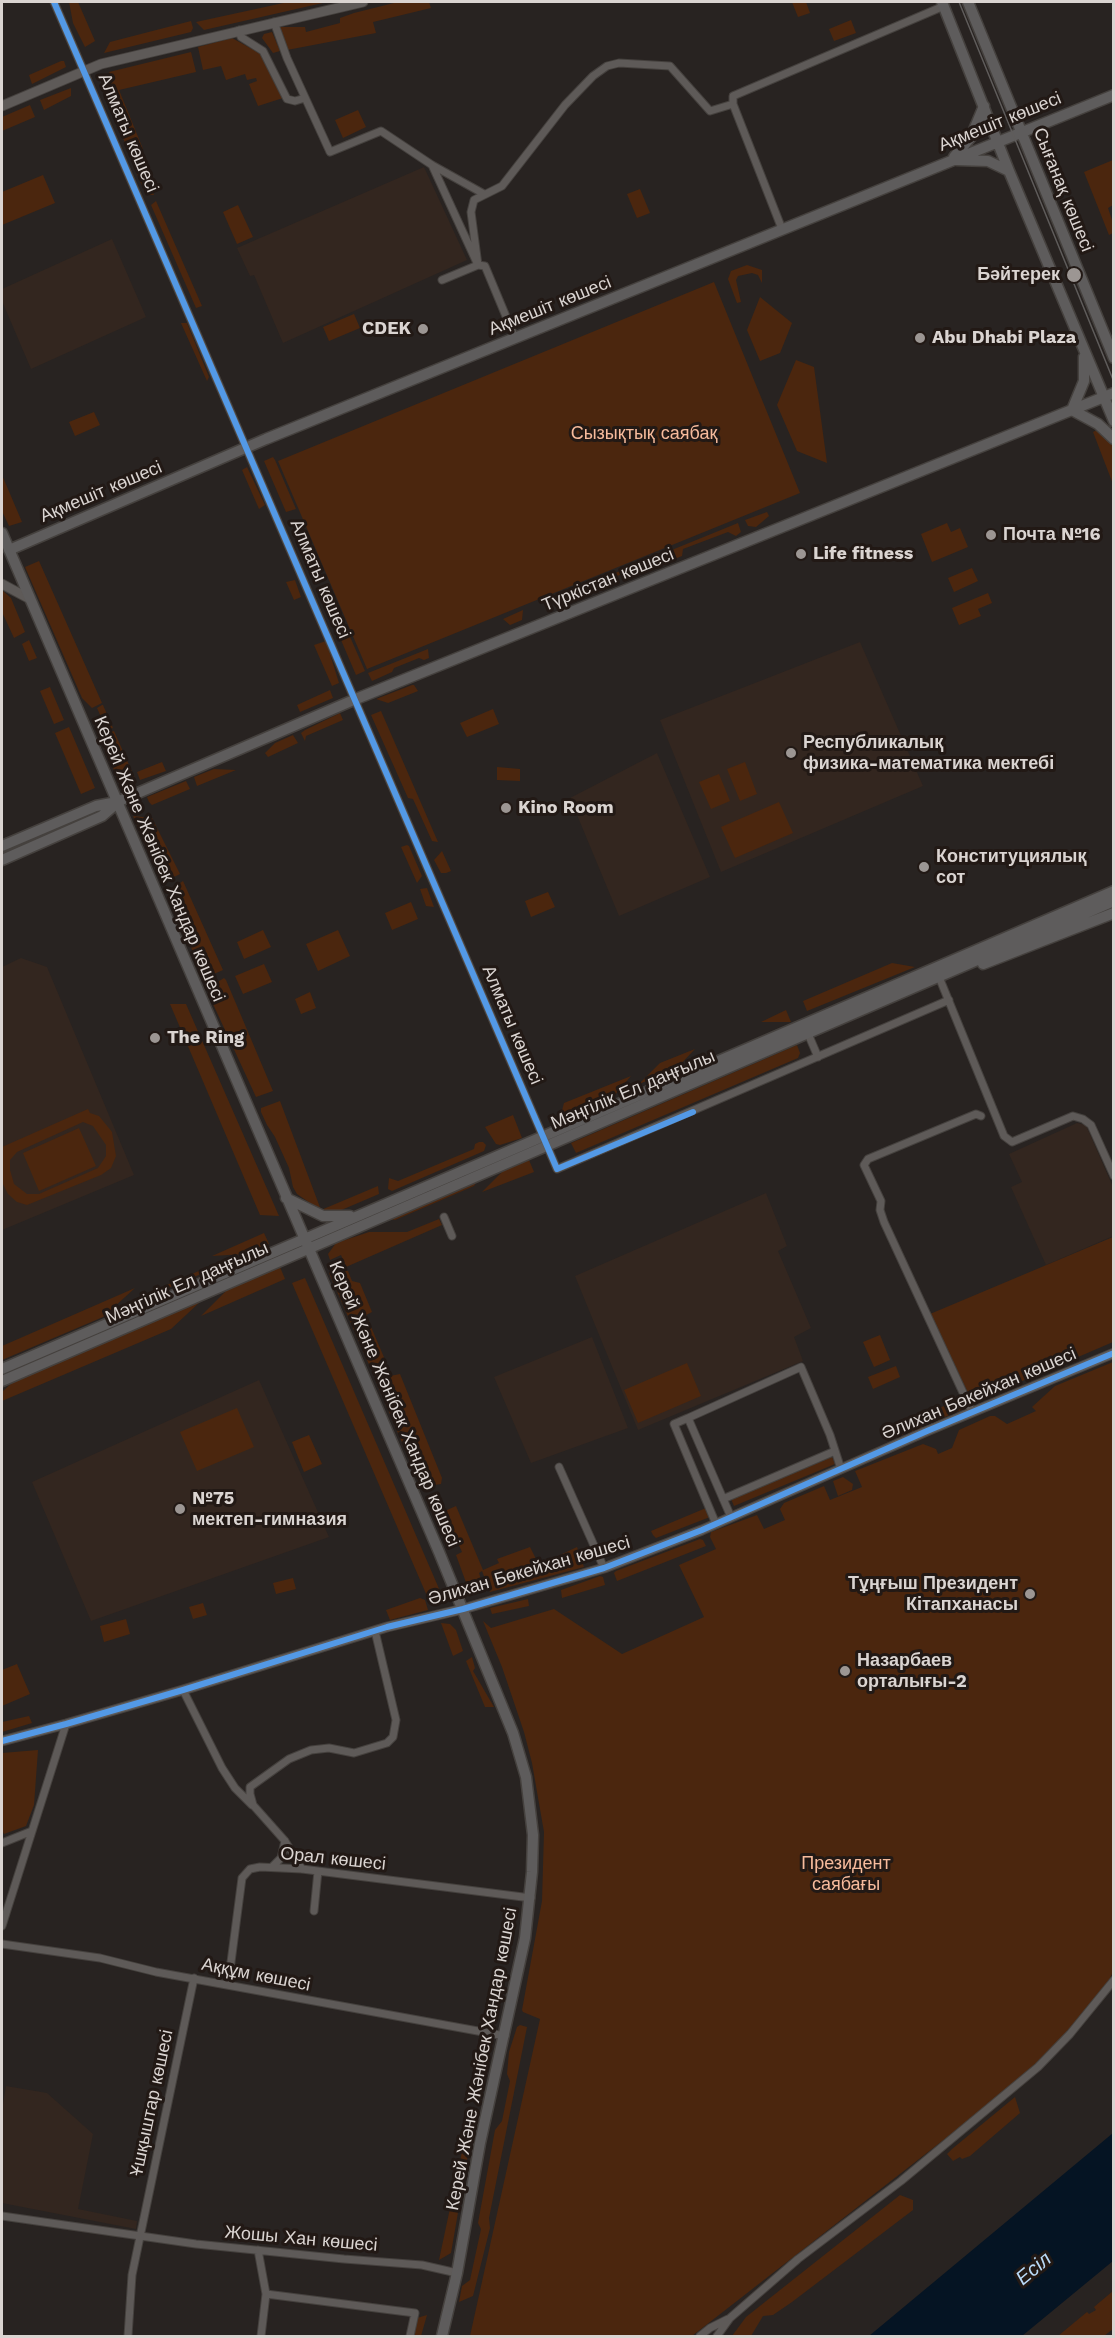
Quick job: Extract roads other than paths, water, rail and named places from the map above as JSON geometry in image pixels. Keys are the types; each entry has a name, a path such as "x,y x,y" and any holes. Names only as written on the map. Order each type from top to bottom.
{"main road":[{"name":"Сығанақ көшесі","path":"968,2 1113,358"},
{"path":"943,4 1009,171 1083,348 1108,395 1113,422"},
{"name":"Ақмешіт көшесі","path":"5,551 247,447 1113,95"},
{"path":"950,160 971,137 984,106"},
{"path":"950,160 988,160 1009,171"},
{"path":"1083,348 1084,381 1072,410 1098,424 1113,439"},
{"name":"Түркістан көшесі","path":"2,846 96,806 117,802 356,699 1108,395"},
{"name":"Керей Және Жәнібек Хандар көшесі","path":"2,533 5,551 30,599 463,1609 513,1732 526,1777 532,1835 531,1898 525,1938 480,2143 457,2273 443,2334"},
{"name":"Түркістан көшесі","path":"2,860 102,816 117,802"},
{"path":"963,961 981,941 1113,884"},
{"name":"Мәңгілік Ел даңғылы","path":"2,1381 309,1249 545,1141 963,961 1113,891"},
{"name":"Мәңгілік Ел даңғылы","path":"806,1029 939,977 963,961 1113,901"},
{"path":"963,961 991,962 1113,913"},
{"name":"Мәңгілік Ел даңғылы","path":"2,1368 304,1238 545,1141"},
{"path":"286,1198 323,1216 357,1216"}],"street":[{"name":"Алматы көшесі","path":"54,2 557,1169 818,1057"},
{"path":"2,106 101,64 274,21 363,2"},
{"path":"782,229 733,104 732,100 736,94 943,4"},
{"path":"274,21 330,152 381,130 432,165 484,194"},
{"path":"239,30 241,37 263,51 287,99 295,101 306,98"},
{"path":"478,265 471,212 474,200 502,186 565,105 593,76 607,66 619,63 670,66 710,111 733,104"},
{"path":"432,165 478,265"},
{"path":"442,280 478,265 485,266 515,338"},
{"path":"2,584 30,599"},
{"path":"939,977 1004,1136 1012,1142 1073,1116 1083,1119 1091,1125 1113,1176"},
{"path":"806,1029 818,1057 949,1000"},
{"path":"972,1412 884,1222 879,1210 881,1201 864,1165 868,1159 889,1150 976,1114 981,1116"},
{"path":"444,1217 452,1236"},
{"name":"Әлихан Бөкейхан көшесі","path":"2,1741 183,1690 375,1631 463,1609 604,1568 716,1524 1113,1353"},
{"path":"716,1524 674,1424 801,1367 841,1469"},
{"path":"688,1418 731,1517"},
{"path":"723,1499 835,1451"},
{"path":"559,1467 604,1568"},
{"path":"253,1806 250,1787 289,1759 311,1750 320,1749 354,1753 387,1743 393,1737 396,1720 375,1631"},
{"path":"183,1690 222,1768 235,1788 285,1841 302,1869"},
{"path":"2,1926 66,1724"},
{"path":"2,1843 32,1831"},
{"path":"272,1867 280,1858 285,1841"},
{"name":"Орал көшесі","path":"228,1985 242,1878 250,1869 272,1867 302,1869 531,1898"},
{"path":"314,1911 318,1871"},
{"name":"Аққұм көшесі","path":"2,1944 100,1958 156,1972 505,2036"},
{"name":"Ұшқыштар көшесі","path":"128,2337 132,2275 194,1978"},
{"path":"700,2337 710,2328 730,2318 798,2259 901,2181 1038,2067 1070,2034 1113,1980"},
{"name":"Жошы Хан көшесі","path":"2,2216 196,2244 422,2265 457,2273"},
{"path":"258,2250 266,2294 261,2337"},
{"path":"266,2294 415,2313 410,2337"},
{"path":"717,2337 730,2318"}],"water":[{"name":"Есіл","path":"1113,2133 1113,2261 1022,2336 869,2336"}],"tram line":[{"path":"959,2 1114,382"}],"place":[{"name":"Бәйтерек","path":"1074,275"},
{"name":"CDEK","path":"423,329"},
{"name":"Abu Dhabi Plaza","path":"920,338"},
{"name":"Почта №16","path":"991,535"},
{"name":"Life fitness","path":"801,554"},
{"name":"Республикалық физика-математика мектебі","path":"791,753"},
{"name":"Kino Room","path":"506,808"},
{"name":"Конституциялық сот","path":"924,867"},
{"name":"The Ring","path":"155,1038"},
{"name":"№75 мектеп-гимназия","path":"180,1509"},
{"name":"Тұңғыш Президент Кітапханасы","path":"1030,1594"},
{"name":"Назарбаев орталығы-2","path":"845,1671"}],"park label":[{"name":"Сызықтық саябақ","path":"644,434"},
{"name":"Президент саябағы","path":"846,1874"}]}
